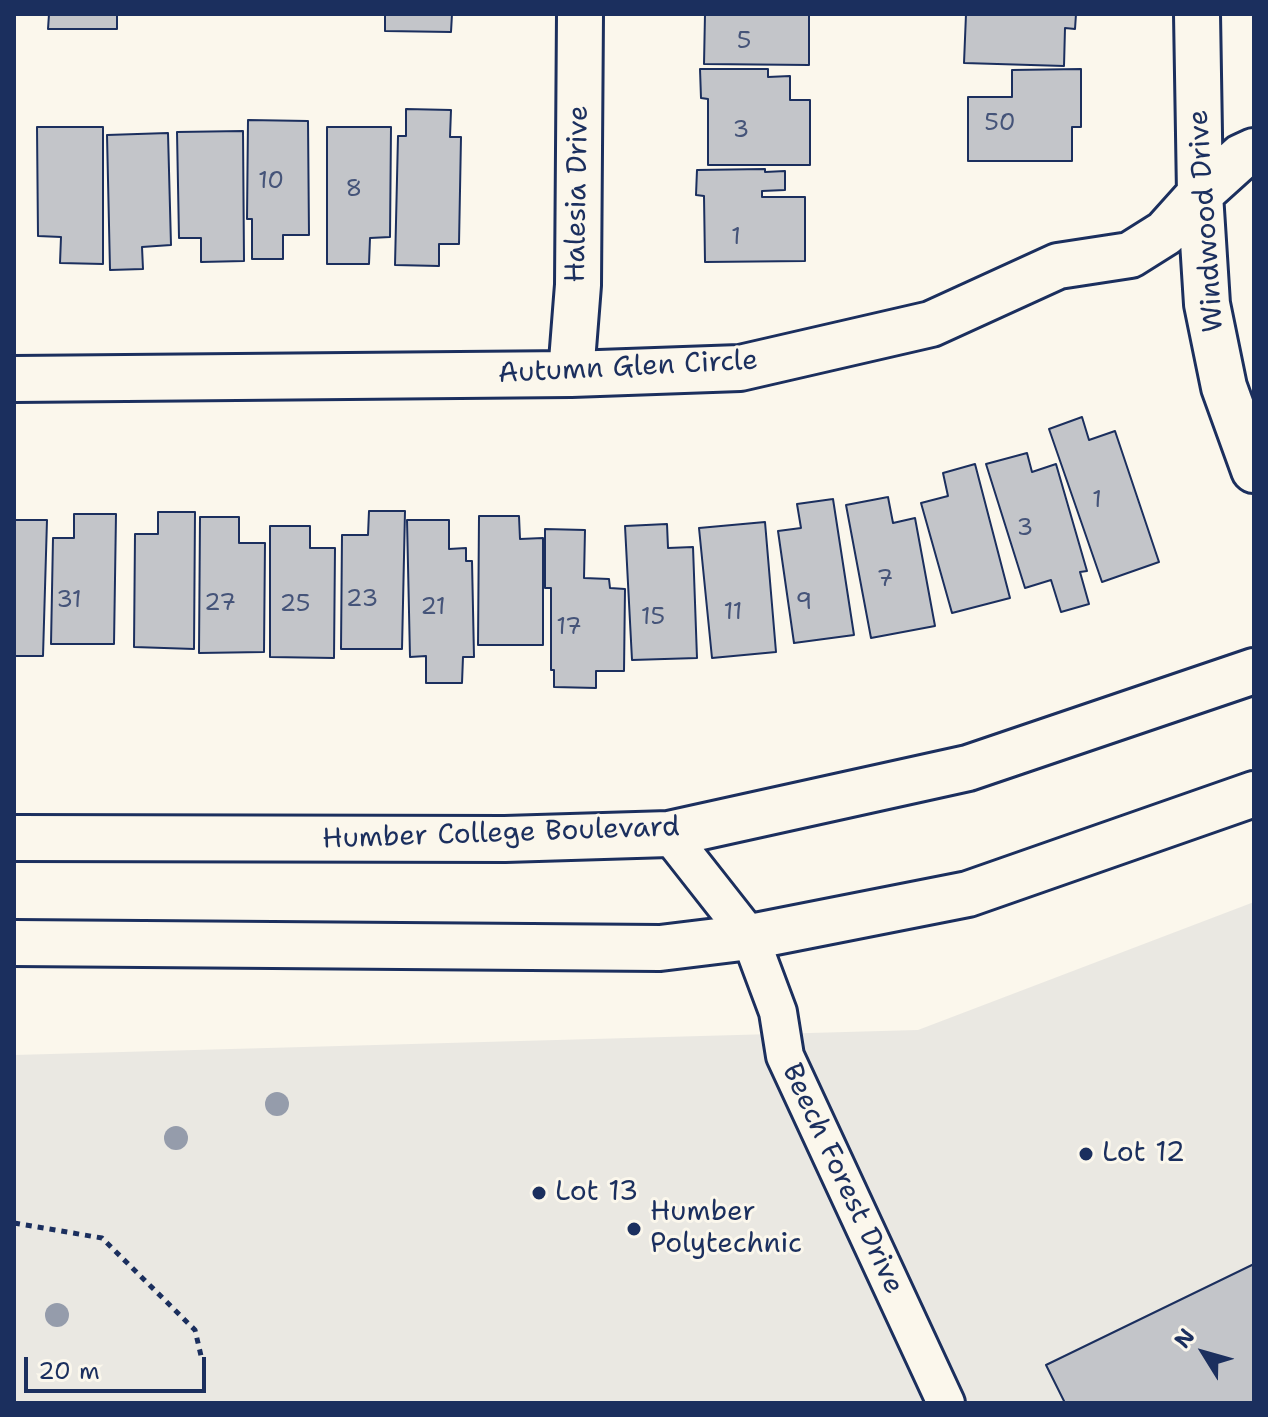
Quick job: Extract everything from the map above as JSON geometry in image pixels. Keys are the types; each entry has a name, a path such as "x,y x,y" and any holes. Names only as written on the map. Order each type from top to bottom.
{"street":[{"name":"Halesia Drive","path":"571,374 578,285 580,14"},
{"name":"Windwood Drive","path":"1197,14 1200,194 1207,304 1224,387 1254,470"},
{"name":"Autumn Glen Circle","path":"14,379 571,374 740,368 931,324 1058,266 1130,255 1165,233 1200,194 1241,157 1254,151"},
{"name":"Humber College Boulevard","path":"14,838 505,839 669,834 968,768 1254,671"},
{"path":"14,943 660,948 750,937 968,894 1254,794"}],"lane":[{"name":"Beech Forest Drive","path":"669,834 750,937 778,1012 785,1056 946,1403"}],"path":[{"path":"14,1223 102,1238 195,1330 202,1360"}],"shaded area":[{"name":"Humber Polytechnic","path":"1254,902 1254,1403 14,1403 14,1055 918,1030"}],"building":[{"path":"49,14 117,14 117,29 48,29"},
{"path":"385,14 452,14 451,32 385,31"},
{"path":"705,14 809,14 809,65 704,64"},
{"path":"966,14 1076,14 1075,29 1065,28 1064,66 964,63"},
{"path":"700,69 768,69 768,77 790,76 790,100 810,100 810,165 708,165 708,99 701,98"},
{"path":"1081,69 1081,127 1072,127 1072,161 968,161 968,97 1012,97 1012,70"},
{"path":"406,109 451,110 450,137 461,137 459,244 439,244 439,266 395,265 398,136 406,136"},
{"path":"248,120 308,121 309,235 283,235 283,259 252,259 252,219 247,219"},
{"path":"37,127 103,127 103,264 60,263 61,237 38,236"},
{"path":"327,127 391,127 390,237 370,238 369,264 327,264"},
{"path":"243,131 244,261 201,262 201,238 179,238 177,132"},
{"path":"168,133 171,245 142,247 143,269 110,270 107,135"},
{"path":"765,169 765,172 785,171 785,190 762,191 762,197 805,197 805,261 705,262 704,196 696,195 697,170"},
{"path":"1082,417 1089,440 1115,431 1159,562 1102,582 1049,429"},
{"path":"1027,453 1032,472 1056,464 1087,571 1080,572 1089,604 1061,612 1051,580 1025,588 986,464"},
{"path":"975,464 1010,598 952,613 921,503 948,496 943,473"},
{"path":"888,497 893,523 915,518 935,626 871,638 846,505"},
{"path":"833,499 854,635 794,643 778,531 801,528 797,504"},
{"path":"369,511 405,511 402,649 341,649 342,535 368,535"},
{"path":"158,512 195,512 194,649 134,647 135,534 158,534"},
{"path":"74,514 116,514 114,644 51,644 53,538 74,538"},
{"path":"479,516 519,516 520,539 543,538 543,645 478,645"},
{"path":"200,517 239,517 239,543 265,543 264,652 199,653"},
{"path":"14,520 47,520 43,656 14,656"},
{"path":"407,520 449,520 449,549 466,548 466,561 472,561 474,657 463,657 462,683 426,683 426,656 410,657"},
{"path":"765,522 776,652 712,658 699,528"},
{"path":"667,524 668,548 693,547 697,658 632,660 625,526"},
{"path":"270,526 310,526 310,548 335,548 334,658 270,657"},
{"path":"545,529 585,530 584,578 609,579 610,588 625,589 624,671 596,671 596,688 554,687 554,670 551,670 551,588 545,588"},
{"path":"1254,1264 1254,1403 1065,1403 1046,1365"}],"place":[{"name":"Lot 12","path":"1086,1154"},
{"name":"Lot 13","path":"539,1193"},
{"name":"Humber Polytechnic","path":"634,1229"}]}
